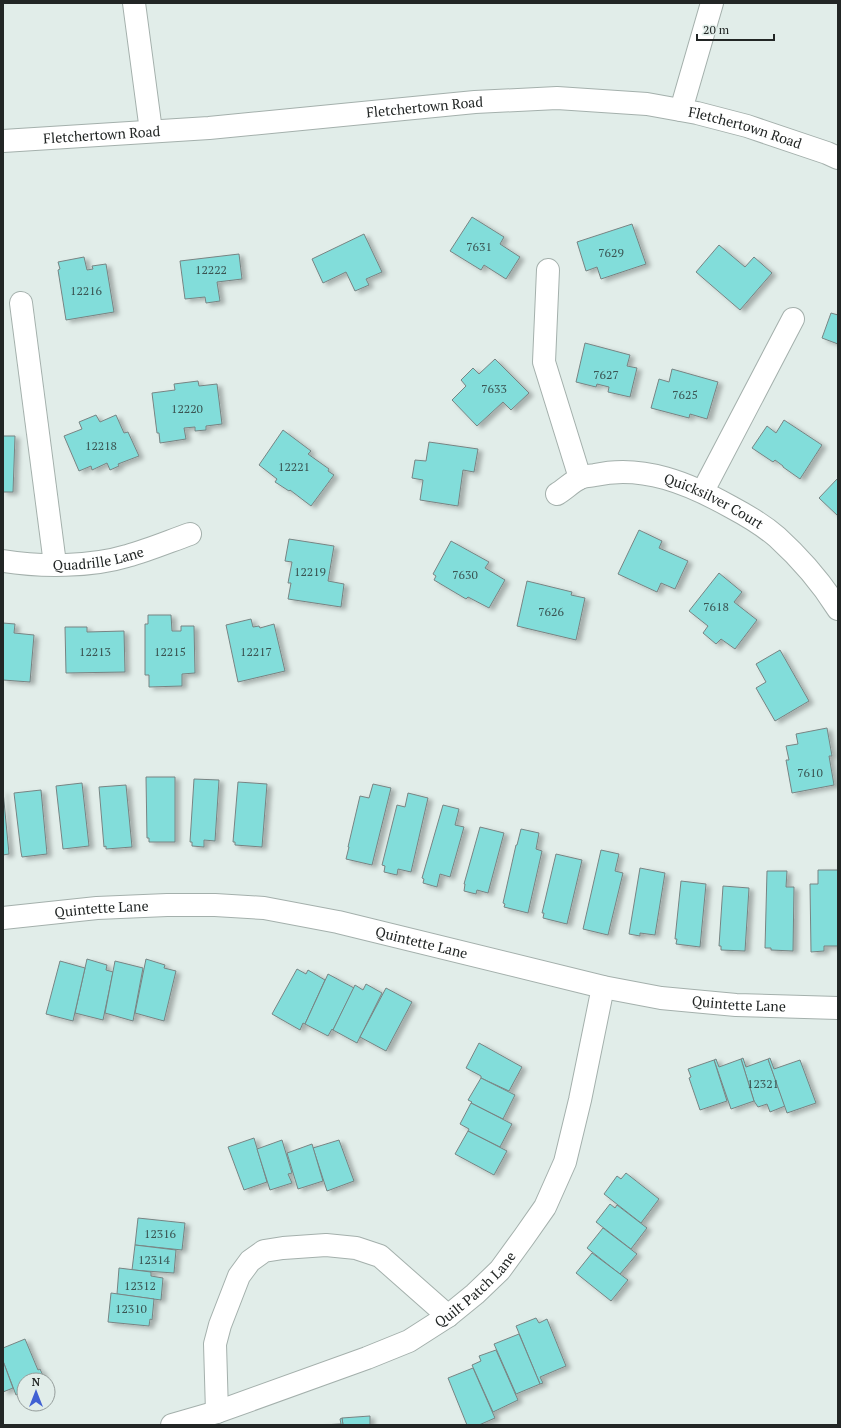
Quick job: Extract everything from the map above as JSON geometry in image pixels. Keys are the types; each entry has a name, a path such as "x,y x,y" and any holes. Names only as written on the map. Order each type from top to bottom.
{"street":[{"path":"134,3 151,131"},
{"path":"681,110 712,3"},
{"name":"Fletchertown Road","path":"3,141 209,128 316,116 475,102 549,99 647,104 681,110 747,126 838,158"},
{"path":"548,270 544,362 580,478"},
{"path":"21,303 55,564"},
{"path":"703,491 793,318"},
{"name":"Quicksilver Court","path":"557,494 580,478 608,472 642,472 671,479 703,491 744,514 776,536 835,596"},
{"name":"Quadrille Lane","path":"3,561 37,565 87,563 126,556 190,534"},
{"name":"Quintette Lane","path":"3,918 98,908 167,905 215,905 264,908 338,922 603,987 661,998 736,1006 838,1008"},
{"name":"Quilt Patch Lane","path":"172,1425 217,1412 367,1358 409,1341 448,1316 476,1294 500,1270 545,1207 565,1162 580,1100 603,987"},
{"path":"217,1412 215,1344 220,1325 239,1276 250,1260 264,1252 283,1248 326,1245 356,1248 380,1256 448,1316"}],"building":[{"path":"472,217 504,237 500,244 520,257 506,279 484,265 481,270 450,251"},
{"path":"632,224 646,264 601,279 597,267 586,271 577,242"},
{"path":"364,234 382,272 366,279 369,285 355,291 346,272 323,283 312,259"},
{"path":"719,245 745,267 754,257 772,273 740,310 696,272"},
{"path":"239,254 242,279 217,282 220,301 206,303 205,297 185,299 180,261"},
{"path":"84,257 87,270 93,269 92,266 106,264 114,312 66,320 58,262"},
{"path":"831,313 838,315 838,344 822,338"},
{"path":"585,343 630,355 627,366 637,368 630,397 608,392 609,387 597,384 596,387 576,382"},
{"path":"495,359 529,393 511,410 503,402 477,426 452,400 466,386 461,380 473,368 479,374"},
{"path":"672,369 718,382 707,419 690,414 689,418 651,408 659,379 669,382"},
{"path":"198,381 199,386 217,384 222,424 206,426 206,430 195,431 195,427 184,428 186,439 160,443 159,433 157,433 152,393 175,390 174,384"},
{"path":"96,415 100,422 116,415 124,433 128,432 139,456 118,464 119,466 110,470 107,463 92,470 91,466 79,471 64,436 82,429 79,422"},
{"path":"784,420 822,445 800,479 775,460 773,462 752,448 767,426 776,433"},
{"path":"283,430 311,451 308,454 329,469 328,471 334,475 311,506 290,490 289,491 275,482 277,479 259,465"},
{"path":"3,436 15,436 13,492 3,492"},
{"path":"429,442 478,449 474,472 463,470 458,506 420,500 423,480 412,478 415,460 426,461"},
{"path":"838,478 838,516 819,498"},
{"path":"639,530 662,541 659,548 688,561 675,589 661,583 657,592 618,574"},
{"path":"289,539 334,546 328,581 344,584 341,607 288,599 291,583 288,583 292,562 285,561"},
{"path":"451,541 489,562 485,568 505,580 489,608 468,597 466,599 434,580 436,576 433,574"},
{"path":"719,573 742,592 734,602 757,620 735,649 721,639 716,644 703,633 708,626 689,611"},
{"path":"527,581 572,592 571,595 585,598 576,640 517,626"},
{"path":"148,615 171,615 172,631 181,631 181,626 194,626 195,673 182,674 182,686 149,687 149,675 145,675 145,624 148,624"},
{"path":"251,619 253,627 259,626 260,628 274,624 285,671 238,682 226,625"},
{"path":"3,623 15,624 14,633 34,635 30,682 3,680"},
{"path":"65,627 87,627 87,632 124,631 125,672 66,673"},
{"path":"780,650 809,701 775,721 756,688 766,682 756,664"},
{"path":"827,728 832,756 829,756 834,785 792,793 786,760 789,760 786,746 798,744 796,734"},
{"path":"146,777 175,777 175,842 149,842 149,838 147,838"},
{"path":"194,779 219,780 215,841 204,840 204,847 192,846 192,842 190,842"},
{"path":"238,782 267,784 262,847 235,845 235,842 233,842"},
{"path":"82,783 89,846 63,849 56,786"},
{"path":"373,784 391,788 372,865 346,859 360,796 369,798"},
{"path":"126,785 132,847 106,849 106,846 104,847 99,787"},
{"path":"41,790 47,854 22,857 14,793"},
{"path":"3,791 9,854 3,855"},
{"path":"408,793 428,798 411,872 398,869 397,875 384,872 385,866 382,865 397,805 405,807"},
{"path":"443,805 459,809 455,825 464,827 450,877 440,874 437,887 423,883 424,879 422,878"},
{"path":"480,827 504,833 488,893 477,890 476,894 464,891 464,884"},
{"path":"521,829 539,833 536,849 542,851 528,913 504,907 505,904 503,903"},
{"path":"601,850 619,854 615,871 623,873 608,935 583,929"},
{"path":"556,854 582,860 567,924 543,918 544,913 542,913"},
{"path":"640,868 665,873 655,935 640,933 640,936 629,934"},
{"path":"818,870 838,870 838,946 824,946 824,951 811,952 810,884 818,884"},
{"path":"767,871 787,871 786,887 794,887 793,951 771,950 771,948 765,948"},
{"path":"681,881 706,884 700,947 676,944 677,939 675,939"},
{"path":"723,886 749,888 745,951 721,950 721,946 719,946"},
{"path":"87,959 107,965 106,970 113,972 103,1020 75,1013"},
{"path":"146,959 165,965 164,968 176,971 164,1021 135,1013"},
{"path":"60,961 85,968 73,1021 46,1014"},
{"path":"115,961 143,968 133,1021 105,1013"},
{"path":"297,969 306,974 308,970 325,980 305,1024 303,1023 300,1030 272,1014"},
{"path":"328,974 354,988 333,1030 332,1029 328,1036 305,1024"},
{"path":"366,984 382,993 357,1043 333,1030 355,985 363,990"},
{"path":"386,988 412,1002 386,1051 360,1037"},
{"path":"479,1043 522,1067 509,1091 481,1078 481,1076 466,1068"},
{"path":"743,1058 746,1067 768,1059 785,1106 770,1112 767,1104 758,1107 754,1101 741,1059"},
{"path":"770,1058 774,1069 800,1060 816,1103 787,1113 768,1059"},
{"path":"716,1059 719,1067 741,1059 754,1101 731,1109 714,1060"},
{"path":"714,1060 727,1101 700,1110 689,1078 691,1077 688,1069"},
{"path":"481,1078 515,1095 503,1119 471,1103 472,1102 468,1100"},
{"path":"471,1103 512,1124 500,1147 468,1131 469,1129 460,1124"},
{"path":"468,1131 507,1151 494,1175 455,1154"},
{"path":"254,1138 267,1182 244,1190 228,1147"},
{"path":"282,1140 292,1173 288,1174 292,1183 270,1190 257,1149"},
{"path":"339,1140 354,1181 327,1191 313,1148"},
{"path":"312,1144 323,1181 298,1189 287,1153"},
{"path":"626,1173 659,1199 641,1223 604,1194 617,1176 621,1179"},
{"path":"610,1204 615,1208 617,1205 647,1228 631,1249 596,1222"},
{"path":"138,1218 185,1223 182,1250 135,1245"},
{"path":"603,1228 637,1254 620,1274 587,1248"},
{"path":"135,1245 176,1250 174,1273 132,1270"},
{"path":"592,1253 628,1280 611,1301 576,1273"},
{"path":"119,1268 151,1272 151,1276 163,1278 161,1300 117,1294"},
{"path":"111,1293 154,1299 152,1320 150,1319 149,1326 108,1322"},
{"path":"536,1318 539,1323 547,1319 566,1366 540,1377 543,1383 540,1384 516,1326"},
{"path":"519,1334 540,1384 516,1394 494,1344"},
{"path":"25,1339 38,1370 40,1369 41,1372 16,1372 16,1395 3,1361 3,1348"},
{"path":"496,1350 518,1400 493,1412 472,1365 481,1361 479,1356"},
{"path":"3,1361 13,1388 3,1392"},
{"path":"473,1368 495,1418 479,1425 467,1425 448,1378"},
{"path":"370,1416 370,1425 343,1425 342,1418"},
{"path":"342,1418 343,1425 321,1425 341,1424 340,1419"}]}
